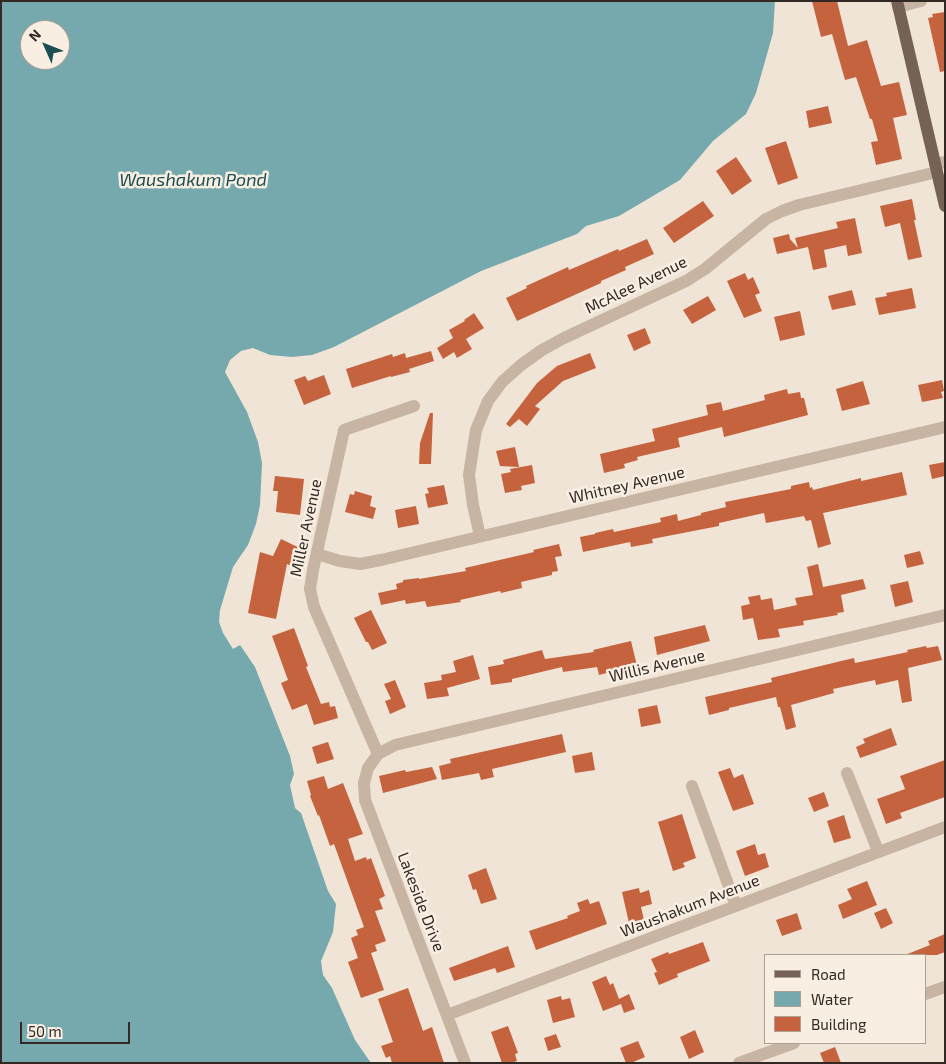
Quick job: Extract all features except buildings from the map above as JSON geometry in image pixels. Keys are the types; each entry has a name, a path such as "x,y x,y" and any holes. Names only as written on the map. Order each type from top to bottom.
{"main road":[{"path":"897,4 939,166 945,206"}],"street":[{"path":"897,4 921,1"},
{"name":"McAlee Avenue","path":"480,536 469,475 476,430 488,401 502,382 521,365 542,350 564,338 686,281 711,265 766,219 782,211 939,166"},
{"name":"Miller Avenue","path":"378,754 314,607 310,589 344,430 414,406"},
{"name":"Whitney Avenue","path":"317,554 340,561 360,564 945,426"},
{"name":"Willis Avenue","path":"378,754 396,745 416,740 945,615"},
{"name":"Lakeside Drive","path":"378,754 368,768 364,783 365,800 465,1063"},
{"path":"847,773 878,851"},
{"path":"692,786 736,906"},
{"name":"Waushakum Avenue","path":"447,1015 945,827"},
{"path":"926,994 945,987"},
{"path":"739,1063 791,1044"}],"water":[{"name":"Waushakum Pond","path":"1,1 775,1 773,33 756,93 746,114 713,141 680,180 619,216 586,226 577,234 481,271 334,347 312,355 292,357 270,355 253,348 241,351 230,360 225,372 247,412 258,442 262,463 260,505 256,524 248,545 233,567 220,610 219,622 223,633 233,649 240,645 255,667 290,756 294,774 290,785 295,808 301,813 328,891 336,904 333,932 321,961 323,975 332,988 355,1040 371,1063 1,1063"}]}
